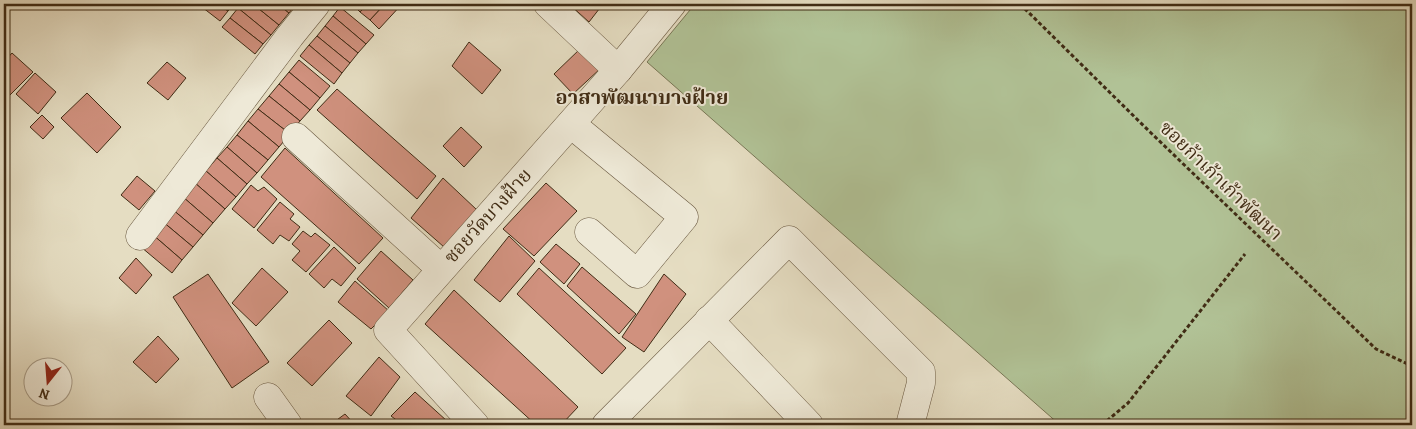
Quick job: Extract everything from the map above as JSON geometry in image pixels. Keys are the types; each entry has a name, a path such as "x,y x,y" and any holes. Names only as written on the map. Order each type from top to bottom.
{"street":[{"path":"140,236 316,4"},
{"path":"548,4 618,70"},
{"name":"ซอยวัดบางฝ้าย","path":"475,425 388,330 571,124 672,4"},
{"path":"571,124 684,218 637,274 589,232"},
{"path":"296,136 441,270"},
{"path":"606,425 789,240 921,372 921,382 910,425"},
{"path":"709,320 809,425"},
{"path":"268,397 288,425"}],"path":[{"name":"ซอยก้าเก้าเก้าพัฒนา","path":"1020,4 1157,139 1376,349 1412,366"},
{"path":"1102,425 1128,403 1245,254"}],"green space":[{"path":"695,4 1412,4 1412,425 1060,425 647,62"}],"building":[{"path":"198,4 218,4 228,11 220,21"},
{"path":"218,4 235,4 228,11"},
{"path":"241,4 253,4 279,25 271,35 238,8"},
{"path":"253,4 278,4 289,13 279,25"},
{"path":"278,4 296,4 289,13"},
{"path":"352,4 368,4 360,12"},
{"path":"368,4 385,4 370,20 360,12"},
{"path":"385,4 402,4 379,29 370,20"},
{"path":"569,4 603,4 589,22"},
{"path":"340,7 374,35 366,44 333,16"},
{"path":"238,8 271,35 263,44 230,18"},
{"path":"333,16 366,44 358,53 325,26"},
{"path":"230,18 263,44 255,54 222,27"},
{"path":"325,26 358,53 350,63 317,36"},
{"path":"317,36 350,63 342,73 309,45"},
{"path":"469,42 501,70 482,94 452,66"},
{"path":"309,45 342,73 334,84 300,56"},
{"path":"581,48 601,68 573,94 554,74"},
{"path":"12,53 33,72 7,98 4,94 4,62"},
{"path":"299,60 330,86 320,98 289,72"},
{"path":"167,62 186,78 168,100 147,83"},
{"path":"289,72 320,98 310,110 279,84"},
{"path":"35,73 56,92 38,114 16,94"},
{"path":"279,84 310,110 300,121 269,96"},
{"path":"337,89 436,176 417,199 317,110"},
{"path":"87,93 121,127 97,153 61,118"},
{"path":"269,96 300,121 290,134 258,109"},
{"path":"258,109 290,134 279,147 248,121"},
{"path":"42,115 54,127 43,139 30,127"},
{"path":"248,121 279,147 268,160 237,135"},
{"path":"461,127 482,147 464,167 443,146"},
{"path":"237,135 268,160 257,173 227,147"},
{"path":"227,147 257,173 247,184 217,158"},
{"path":"285,148 383,238 359,264 261,177"},
{"path":"217,158 247,184 236,197 206,171"},
{"path":"206,171 236,197 225,209 195,183"},
{"path":"137,176 155,191 139,210 121,195"},
{"path":"443,178 477,210 444,247 411,218"},
{"path":"195,183 225,209 213,223 183,197"},
{"path":"546,183 577,211 534,256 503,229"},
{"path":"251,185 258,191 264,187 277,199 254,228 232,209"},
{"path":"183,197 213,223 203,235 172,209"},
{"path":"280,202 294,214 290,219 300,227 289,241 280,235 273,244 257,230"},
{"path":"172,209 203,235 193,247 162,221"},
{"path":"162,221 193,247 182,260 152,234"},
{"path":"303,231 311,237 315,233 330,245 306,272 292,260 300,251 292,244"},
{"path":"152,234 182,260 172,273 141,247"},
{"path":"509,236 535,261 500,302 474,280"},
{"path":"556,244 580,264 564,284 540,262"},
{"path":"334,247 356,268 341,286 332,279 324,288 309,274"},
{"path":"381,251 413,280 389,308 357,279"},
{"path":"136,258 152,275 136,294 119,278"},
{"path":"582,267 636,314 619,334 567,286"},
{"path":"262,268 288,292 256,326 232,303"},
{"path":"539,268 626,348 602,374 517,294"},
{"path":"208,274 269,362 232,388 173,297"},
{"path":"664,274 686,294 644,352 622,337"},
{"path":"355,281 389,311 371,329 338,302"},
{"path":"454,290 578,407 561,425 536,425 425,324"},
{"path":"329,320 352,343 312,386 287,363"},
{"path":"158,336 179,359 156,383 133,362"},
{"path":"379,357 400,377 371,416 346,396"},
{"path":"415,392 447,421 443,425 403,425 391,416"},
{"path":"345,414 355,425 330,425"}],"district":[{"name":"อาสาพัฒนาบางฝ้าย","path":"642,97"}]}
